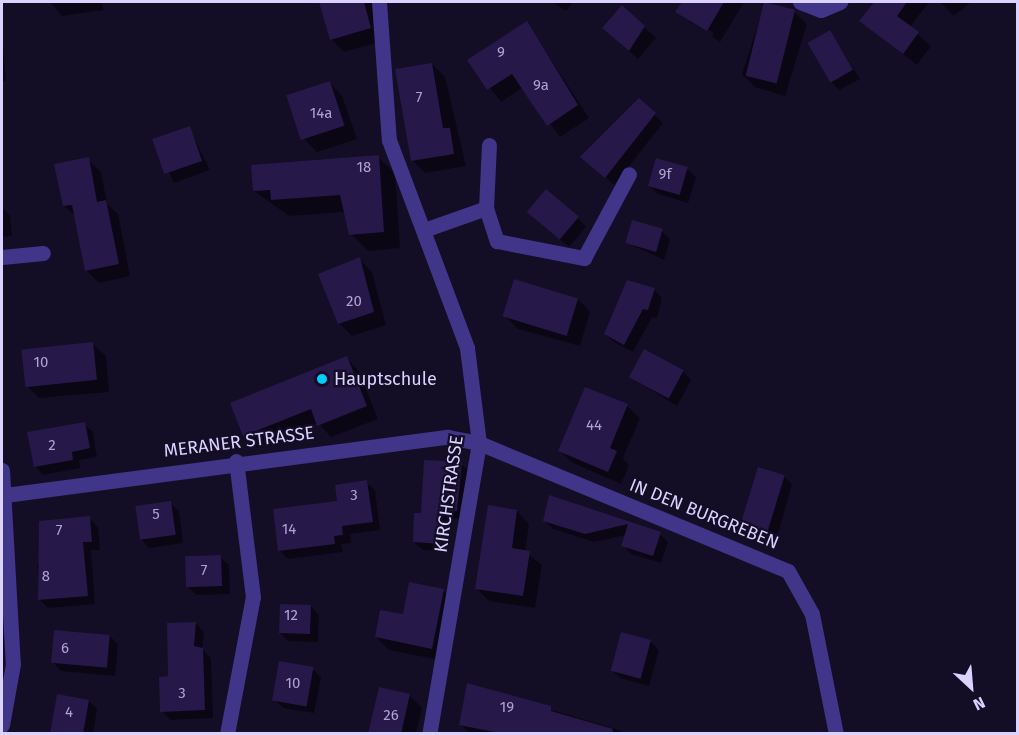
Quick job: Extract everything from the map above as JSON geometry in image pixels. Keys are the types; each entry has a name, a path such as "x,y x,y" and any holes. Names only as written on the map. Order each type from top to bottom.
{"street":[{"name":"KIRCHSTRASSE","path":"379,2 389,140 467,348 479,443 429,734"},
{"path":"800,2 821,10 840,2"},
{"path":"489,145 486,208 497,241 584,258 629,174"},
{"path":"424,230 486,208"},
{"path":"2,257 43,253"},
{"name":"MERANER STRASSE","path":"4,495 236,461 448,437 479,443"},
{"name":"IN DEN BURGREBEN","path":"479,443 788,571 812,614 836,734"},
{"path":"227,734 253,597 236,461"},
{"path":"2,470 6,579 13,664 2,725"}],"building":[{"path":"319,2 364,2 371,28 330,40"},
{"path":"682,2 724,2 707,31 675,12"},
{"path":"764,2 795,10 777,83 746,76"},
{"path":"874,2 907,2 897,16 919,32 903,54 859,21"},
{"path":"622,5 645,26 629,51 602,28"},
{"path":"527,21 578,105 547,126 512,74 487,90 467,60"},
{"path":"830,30 853,70 830,83 807,43"},
{"path":"432,63 443,128 450,128 454,154 411,161 395,69"},
{"path":"330,81 345,126 301,140 286,95"},
{"path":"639,98 656,113 605,178 580,157"},
{"path":"190,126 202,161 164,174 152,139"},
{"path":"379,155 384,232 349,235 340,195 271,200 270,190 253,191 251,165"},
{"path":"89,157 97,202 106,200 119,264 85,271 72,205 63,206 54,164"},
{"path":"656,158 688,167 680,195 648,186"},
{"path":"546,189 579,217 560,240 527,212"},
{"path":"632,220 663,229 656,252 625,243"},
{"path":"360,257 374,312 338,324 318,274"},
{"path":"514,279 578,299 567,336 503,316"},
{"path":"627,280 655,288 648,310 643,309 624,345 604,334"},
{"path":"93,342 97,380 25,387 21,350"},
{"path":"644,349 684,370 669,398 629,377"},
{"name":"Hauptschule","path":"347,356 367,406 317,426 311,409 243,436 230,403"},
{"path":"585,387 628,404 610,448 617,451 608,472 558,451"},
{"path":"85,422 90,448 72,452 73,460 34,467 27,432"},
{"path":"424,460 462,462 457,511 442,511 441,544 413,542 414,513 421,513"},
{"path":"758,467 785,475 765,540 738,532"},
{"path":"367,480 373,522 342,526 343,535 334,536 335,544 278,551 273,509 337,501 335,485"},
{"path":"549,495 661,532 653,556 621,546 628,524 585,534 543,521"},
{"path":"171,501 176,535 140,540 135,506"},
{"path":"488,505 517,510 512,548 530,551 523,596 475,589"},
{"path":"90,516 92,542 83,542 88,596 38,600 39,521"},
{"path":"221,555 222,586 186,587 185,556"},
{"path":"409,582 444,589 432,649 375,637 380,610 403,614"},
{"path":"280,604 311,605 310,634 279,633"},
{"path":"196,622 194,646 203,648 205,710 160,712 159,677 168,676 167,623"},
{"path":"54,630 110,635 107,668 51,663"},
{"path":"621,632 651,640 641,679 611,671"},
{"path":"279,661 313,667 307,706 272,700"},
{"path":"467,683 551,706 551,711 613,729 612,734 504,734 459,725"},
{"path":"379,687 410,694 401,734 368,734"},
{"path":"57,694 89,700 83,734 50,734"}],"place":[{"name":"Hauptschule","path":"322,379"}]}
